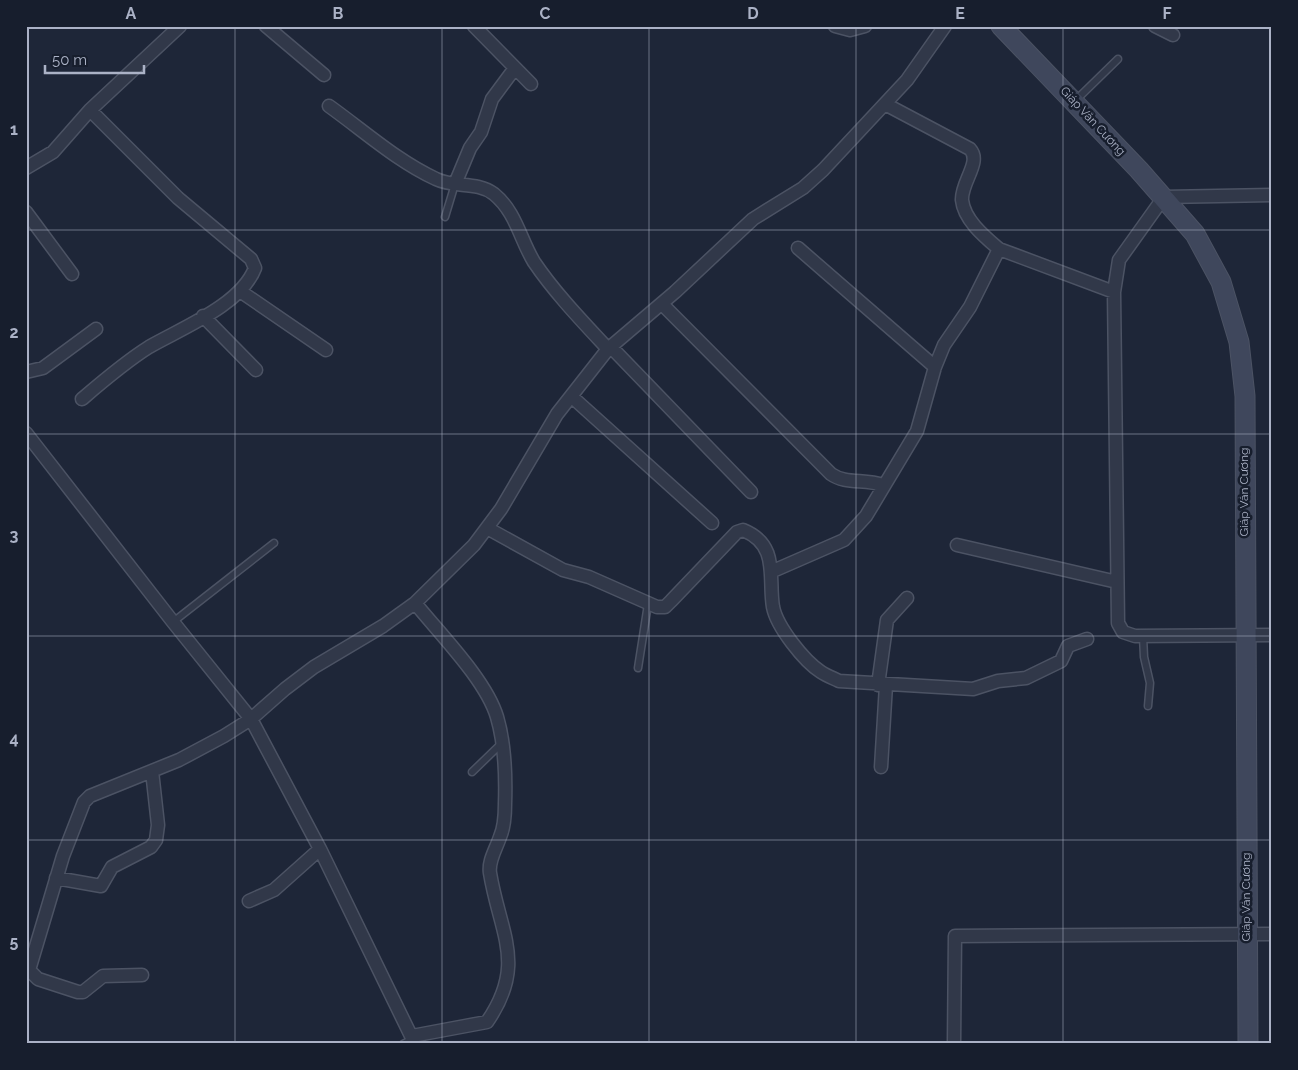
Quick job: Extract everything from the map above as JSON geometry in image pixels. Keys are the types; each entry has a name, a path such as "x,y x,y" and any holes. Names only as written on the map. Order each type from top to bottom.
{"street":[{"path":"26,168 53,152 90,110 180,26"},
{"path":"266,26 324,75"},
{"path":"474,26 531,84"},
{"path":"835,26 850,30 865,26"},
{"path":"142,975 103,976 83,992 32,975 29,970 56,878 84,802 90,796 201,749 251,719 314,667 383,626 414,603 474,545 501,509 557,414 609,348 662,304 753,219 803,188 907,80 945,26"},
{"name":"Giáp Văn Cương","path":"1001,26 1075,101 1164,197 1194,234 1221,282 1238,342 1244,396 1248,1044"},
{"path":"1155,26 1173,35"},
{"path":"455,184 470,148 481,132 492,99 515,68"},
{"path":"885,104 970,149 975,154 976,160 966,178 962,200 970,219 985,237 1000,249 1114,292"},
{"path":"329,106 412,166 437,180 474,186 492,193 507,207 534,261 575,314 751,492"},
{"path":"82,399 148,348 203,316 240,291 255,268 251,259 178,198 90,110"},
{"path":"1272,195 1164,197 1119,260 1114,292 1118,623 1123,632 1143,636 1272,635"},
{"path":"26,212 72,274"},
{"path":"798,248 935,367"},
{"path":"773,571 844,540 866,516 917,431 935,367 953,330 970,307 1000,249"},
{"path":"240,291 326,350"},
{"path":"662,304 830,474 839,480 858,480 883,485"},
{"path":"203,316 256,370"},
{"path":"26,372 43,368 96,329"},
{"path":"571,396 712,523"},
{"path":"26,433 172,622 251,719 320,849 411,1040 487,1022 505,990 509,971 507,938 490,871 493,854 501,836 505,806 502,744 496,716 486,692 414,603"},
{"path":"486,528 563,570 589,577 657,607 665,607 737,532 743,530 752,533 764,547 773,571 771,588 774,609 782,627 800,651 820,672 839,681 973,689 998,681 1026,678 1061,661 1068,646 1088,639"},
{"path":"957,545 1117,582"},
{"path":"882,767 882,685 887,620 894,610 907,598"},
{"path":"56,878 102,886 112,867 151,847 156,840 158,825 152,771"},
{"path":"249,901 274,890 320,849"},
{"path":"954,1044 955,936 1272,934"}],"lane":[{"path":"1075,101 1118,59"},
{"path":"446,217 455,184"},
{"path":"172,622 274,543"},
{"path":"638,668 648,604"},
{"path":"1143,636 1144,657 1150,683 1148,706"},
{"path":"472,772 502,744"}]}
